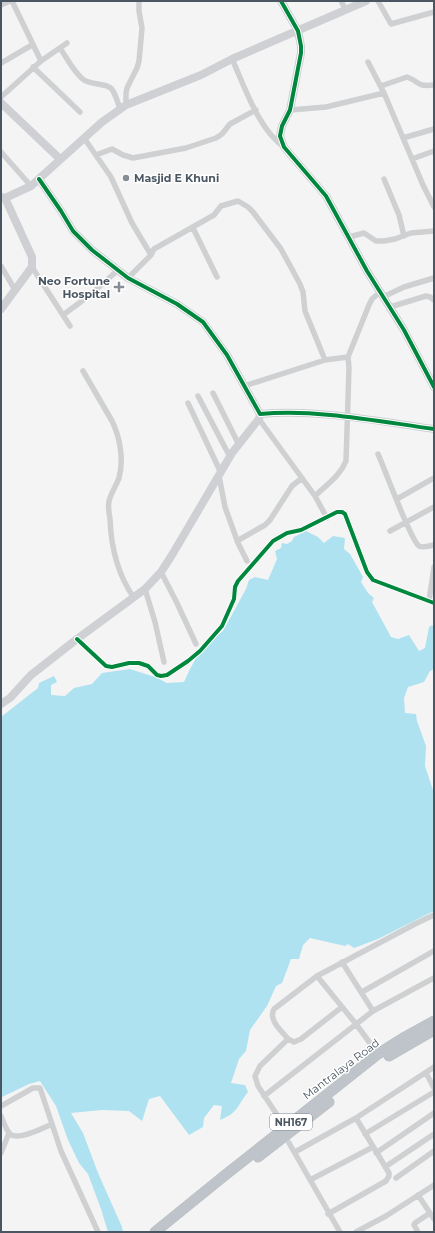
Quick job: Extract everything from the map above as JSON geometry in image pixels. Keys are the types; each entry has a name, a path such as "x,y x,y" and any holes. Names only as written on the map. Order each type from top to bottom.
{"highway":[{"name":"Mantralaya Road","path":"164,1232 378,1054 434,1021"},
{"name":"Mantralaya Road","path":"155,1232 383,1059 434,1030"}],"street":[{"path":"1,5 11,1 41,61"},
{"path":"123,107 127,88 139,61 142,28 139,1"},
{"path":"281,1 298,31 301,46 290,110 282,126 280,136 284,147"},
{"path":"341,1 346,10"},
{"path":"70,326 32,267 32,257 3,197 31,186 39,180 84,138 123,107 201,75 232,59 366,1"},
{"path":"378,1 391,24 434,12"},
{"path":"1,97 33,67 67,43"},
{"path":"1,63 32,45"},
{"path":"60,48 79,76 90,83 111,88 123,107"},
{"path":"232,59 256,110 273,137 284,147 326,196 404,330 434,387"},
{"path":"368,62 381,86 434,207"},
{"path":"33,67 80,112"},
{"path":"381,86 407,77 419,85 434,85"},
{"path":"290,110 326,107 384,93"},
{"path":"1,103 60,159"},
{"path":"96,155 112,149 133,158 186,148 216,138 222,134 230,124 256,110"},
{"path":"403,138 434,129"},
{"path":"84,138 111,177 132,223 151,255"},
{"path":"412,159 434,151"},
{"path":"1,152 31,186"},
{"path":"384,179 399,215 404,236"},
{"path":"39,180 61,211 72,231 92,250 128,278 177,304 203,322 227,355 259,416 315,496 327,518"},
{"path":"128,278 159,245 193,228 214,215 221,206 238,201 248,207 281,249 300,284 303,292 305,311 325,360"},
{"path":"193,228 217,277"},
{"path":"349,237 364,232 376,241 384,241 411,233 434,231"},
{"path":"1,266 14,290"},
{"path":"1,309 32,267"},
{"path":"63,315 90,296 118,270"},
{"path":"315,496 343,469 346,461 349,368 348,357 369,305 382,294 434,278"},
{"path":"390,307 426,296 434,300"},
{"path":"244,386 325,360 348,357"},
{"path":"83,370 116,429 120,470 109,502 111,536 120,574 134,598"},
{"path":"213,393 239,445"},
{"path":"198,396 230,457"},
{"path":"188,403 220,475 225,507 237,541 247,561"},
{"path":"1,704 10,698 31,675 76,639 134,598 161,572 230,457 259,416 280,412 313,413 434,429"},
{"path":"378,454 406,522 419,546 434,546"},
{"path":"237,541 265,525 270,520 292,486 302,478"},
{"path":"397,499 434,478"},
{"path":"390,532 434,507"},
{"path":"76,639 106,666 112,667 129,663 139,663 148,666 157,675 167,675 200,651 222,626 234,599 238,581 253,565 268,545 287,533 301,530 337,512 345,514 367,572 373,580 432,602 434,567"},
{"path":"161,572 196,644"},
{"path":"145,589 155,622 164,662"},
{"path":"342,1007 301,1039 294,1042 288,1039 272,1020 274,1009 317,976 414,924 434,915"},
{"path":"362,992 434,951"},
{"path":"342,962 373,1011"},
{"path":"317,976 378,1054"},
{"path":"264,1096 373,1011 434,978"},
{"path":"288,1039 260,1066 255,1076 256,1080 328,1214 340,1232"},
{"path":"295,1152 356,1118 434,1067"},
{"path":"426,1073 434,1088"},
{"path":"1,1106 33,1088 38,1087 42,1091 61,1151 98,1232"},
{"path":"365,1134 434,1092"},
{"path":"310,1180 374,1150 434,1113"},
{"path":"1,1116 9,1133 18,1137 52,1124"},
{"path":"328,1214 386,1181 389,1176 385,1166 356,1118"},
{"path":"1,1153 9,1133"},
{"path":"385,1166 434,1134"},
{"path":"396,1178 434,1151"},
{"path":"356,1232 386,1216 434,1185"},
{"path":"418,1195 434,1219"},
{"path":"418,1232 414,1223 430,1213"}],"water":[{"path":"306,531 318,537 324,543 333,536 345,538 344,549 350,554 363,577 361,582 368,593 374,598 372,602 391,637 398,639 409,635 419,651 425,648 429,627 432,625 434,628 434,669 430,671 424,682 408,687 404,698 405,713 416,714 426,746 425,766 434,793 434,911 378,939 354,948 348,944 345,946 310,938 303,945 299,959 291,959 282,983 276,986 267,1006 250,1030 246,1051 239,1059 231,1083 245,1085 248,1092 237,1109 230,1115 220,1120 222,1106 214,1105 204,1118 203,1127 189,1135 160,1096 149,1099 142,1121 129,1111 102,1110 71,1113 83,1133 123,1232 108,1232 88,1174 79,1163 68,1140 56,1106 40,1081 29,1084 2,1097 1,1096 1,717 38,688 39,683 54,676 57,682 51,685 51,695 65,696 74,688 92,684 102,673 130,669 155,677 167,683 184,682 195,660 213,638 223,631 246,589 249,580 255,577 268,580 277,559 275,551 281,548 282,543 287,544 292,541 294,537"}],"cycle path":[{"path":"281,1 298,31 301,46 290,110 282,126 280,136 284,147 326,196 367,271 404,330 434,387"},
{"path":"39,179 73,231 92,250 128,278 177,304 203,322 227,355 260,414 325,414 434,429"},
{"path":"77,639 106,666 112,667 129,663 139,663 148,666 157,675 167,675 200,651 222,626 234,599 235,587 238,581 273,541 287,533 301,530 337,512 342,512 345,514 367,572 373,580 434,603"}],"place":[{"name":"Masjid E Khuni","path":"126,178"},
{"name":"Neo Fortune Hospital","path":"119,287"}]}
